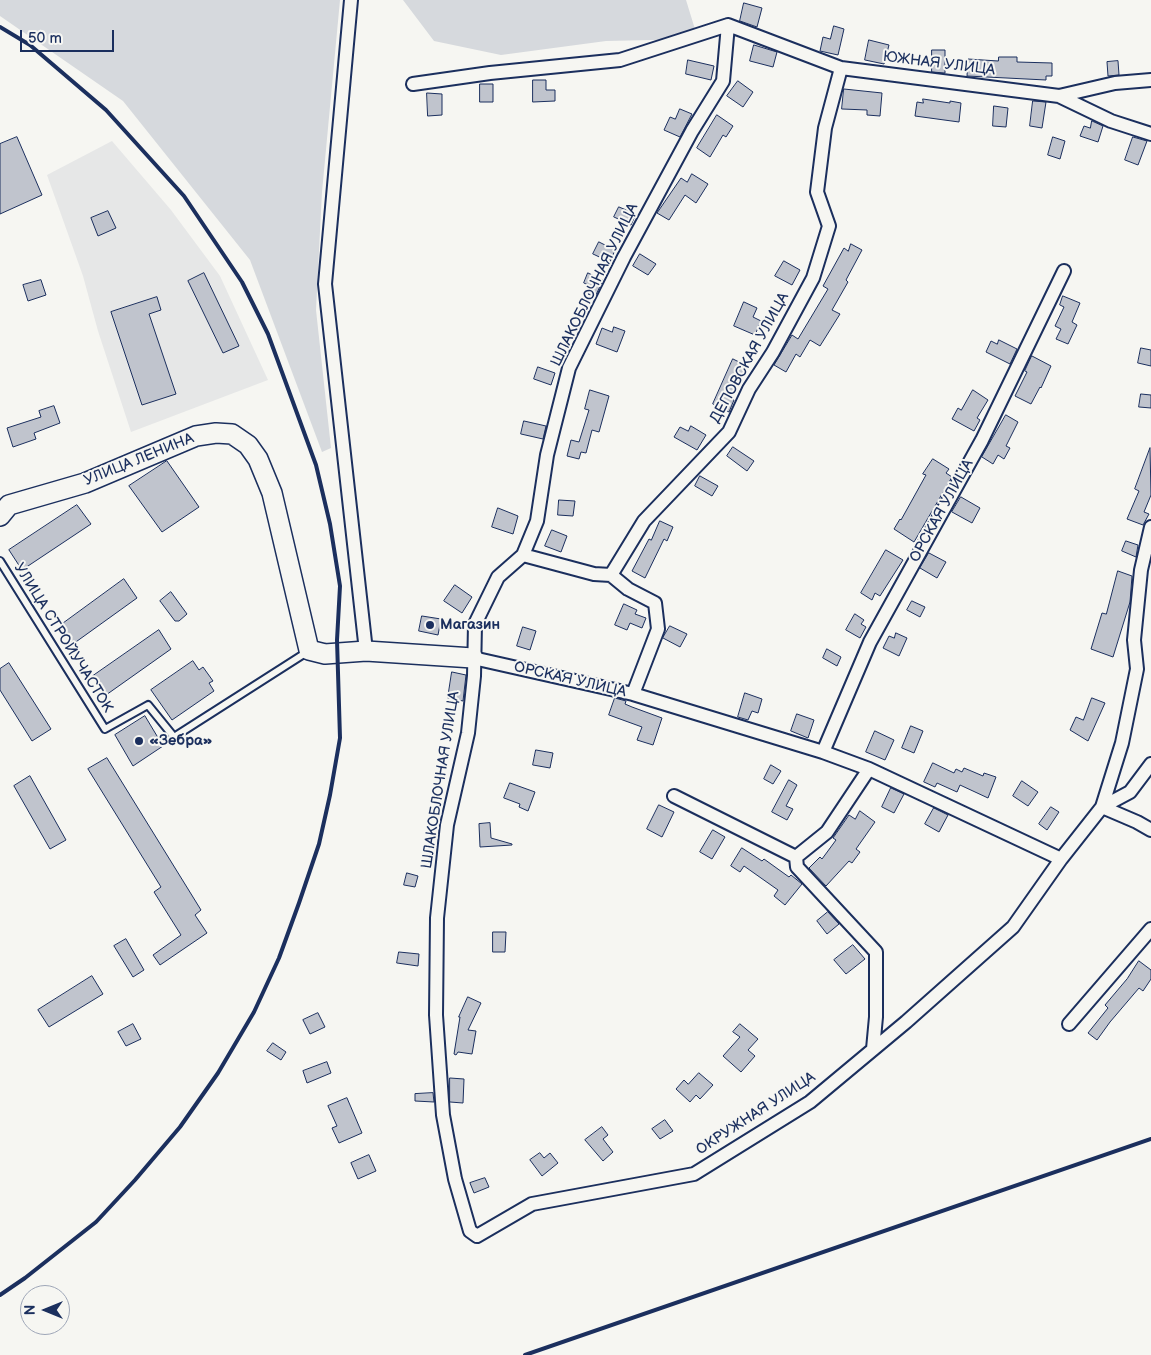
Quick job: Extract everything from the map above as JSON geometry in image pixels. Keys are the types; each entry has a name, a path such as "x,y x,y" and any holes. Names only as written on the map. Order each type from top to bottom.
{"street":[{"path":"351,0 325,284 366,652"},
{"path":"413,84 490,73 620,60 728,25"},
{"name":"ЮЖНАЯ УЛИЦА","path":"728,25 841,68 1059,96 1115,83 1151,80"},
{"name":"ШЛАКОБЛОЧНАЯ УЛИЦА","path":"477,1236 470,1231 460,1196 443,1115 436,1015 437,918 447,825 468,733 474,676 475,624 498,576 523,555 537,520 547,455 569,368 624,257 692,131 723,81 728,25"},
{"name":"ДЕПОВСКАЯ УЛИЦА","path":"611,575 644,520 729,432 749,390 773,352 813,278 829,226 817,192 825,128 841,68"},
{"path":"1059,96 1111,121 1151,134"},
{"name":"ОРСКАЯ УЛИЦА","path":"824,752 870,642 982,440 1064,271"},
{"name":"УЛИЦА ЛЕНИНА","path":"0,516 9,505 85,483 196,436 216,433 232,434 248,446 258,459 272,494 309,650"},
{"path":"1102,807 1122,743 1137,669 1134,640 1141,570 1151,527"},
{"path":"523,555 594,574 611,575 628,589 655,604 658,629 633,694"},
{"name":"ОРСКАЯ УЛИЦА","path":"309,650 326,654 366,652 473,658 633,694 824,752 869,769 1061,859"},
{"path":"1102,807 1130,792 1151,764"},
{"path":"796,857 827,832 869,769"},
{"path":"674,796 796,857"},
{"path":"1102,807 1151,830"},
{"name":"ОКРУЖНАЯ УЛИЦА","path":"477,1236 532,1204 694,1174 810,1102 1014,927 1061,859 1102,807"},
{"path":"796,857 797,867 876,952 876,1017 873,1049"},
{"path":"1069,1024 1151,929"}],"lane":[{"name":"УЛИЦА СТРОЙУЧАСТОК","path":"0,561 105,729 148,705 174,737 309,650"}],"shaded area":[{"path":"0,0 340,0 322,192 316,310 331,448 322,452 250,260 123,101 0,16"},
{"path":"403,0 686,0 698,39 606,41 501,55 434,41"},
{"path":"112,141 171,210 220,276 268,380 131,432 98,331 83,276 47,175"}],"building":[{"path":"744,3 762,8 757,27 740,21"},
{"path":"834,26 844,29 838,55 820,51 823,37 830,39"},
{"path":"869,40 889,45 884,64 865,60"},
{"path":"754,45 777,52 773,67 750,61"},
{"path":"932,50 945,50 945,73 932,72"},
{"path":"999,57 1017,57 1017,62 1052,63 1052,76 1046,76 1046,80 967,76 968,59 998,61"},
{"path":"688,60 714,66 711,80 686,74"},
{"path":"1118,61 1119,75 1108,76 1107,62"},
{"path":"533,80 546,80 546,90 555,90 555,101 533,102"},
{"path":"738,81 753,92 743,107 727,96"},
{"path":"480,84 493,84 493,102 480,102"},
{"path":"844,89 882,93 880,116 867,115 867,110 842,109"},
{"path":"427,93 442,94 442,115 428,116"},
{"path":"923,99 961,103 959,122 915,116 917,102 923,103"},
{"path":"1033,101 1046,102 1042,128 1030,126"},
{"path":"994,106 1008,108 1006,127 993,126"},
{"path":"680,109 692,114 680,137 664,130 670,117 675,119"},
{"path":"717,115 733,126 726,137 723,135 710,157 697,148"},
{"path":"1092,121 1103,126 1098,142 1080,136 1084,126 1090,128"},
{"path":"17,137 42,195 0,214 0,144"},
{"path":"1053,137 1065,141 1060,159 1048,155"},
{"path":"1133,137 1147,141 1138,165 1125,160"},
{"path":"692,174 708,184 696,203 685,195 669,220 657,213 681,178 687,182"},
{"path":"619,207 636,214 631,225 614,217"},
{"path":"108,211 116,228 98,236 91,218"},
{"path":"599,242 615,250 610,262 593,254"},
{"path":"851,244 862,250 846,280 848,282 832,310 840,314 820,346 810,340 800,357 796,354 786,372 774,365 792,335 798,339 828,289 823,286 844,248 848,251"},
{"path":"640,254 656,264 648,275 633,266"},
{"path":"784,261 800,270 792,285 775,276"},
{"path":"204,273 239,346 223,353 188,281"},
{"path":"588,273 603,280 595,297 588,294 592,287 584,283"},
{"path":"41,280 46,295 28,301 23,285"},
{"path":"1063,296 1080,303 1072,322 1077,325 1068,344 1056,339 1061,329 1055,326 1064,307 1060,305"},
{"path":"157,297 161,310 149,314 176,394 142,405 111,312"},
{"path":"744,302 757,308 753,317 761,321 755,335 734,326"},
{"path":"614,327 625,331 617,352 596,344 602,328 612,332"},
{"path":"999,340 1017,349 1010,364 986,352 991,341 997,344"},
{"path":"1141,348 1151,350 1151,366 1138,363"},
{"path":"1032,356 1051,366 1031,404 1015,396 1027,372 1025,371"},
{"path":"733,359 747,366 731,398 734,400 729,412 713,404"},
{"path":"538,367 555,373 551,385 534,379"},
{"path":"590,390 609,396 599,432 592,430 586,453 581,452 579,459 567,456 571,440 579,442 589,410 585,409"},
{"path":"973,390 988,400 977,418 980,420 974,431 952,419 958,408 961,410"},
{"path":"1141,394 1151,395 1151,408 1139,407"},
{"path":"54,406 60,423 34,433 36,439 13,447 7,428 41,417 39,411"},
{"path":"1006,415 1018,422 1006,446 1010,448 1004,459 998,455 993,464 982,457"},
{"path":"524,421 546,426 543,439 521,434"},
{"path":"691,426 706,435 697,450 674,437 680,427 688,431"},
{"path":"733,447 754,461 747,471 727,456"},
{"path":"1150,448 1151,495 1144,512 1149,514 1143,525 1127,519 1139,491 1135,489"},
{"path":"933,459 949,469 946,473 952,477 914,542 894,529 901,520 926,475 923,474"},
{"path":"167,461 199,507 162,532 129,486"},
{"path":"700,476 718,486 712,496 695,486"},
{"path":"961,497 980,508 972,523 952,512"},
{"path":"559,500 575,501 573,516 558,515"},
{"path":"77,505 91,524 22,570 9,550"},
{"path":"498,508 518,516 513,534 492,527"},
{"path":"660,521 673,527 667,541 664,539 645,578 632,571"},
{"path":"552,530 567,536 561,552 545,546"},
{"path":"1126,541 1138,545 1136,557 1122,551"},
{"path":"886,550 903,560 880,596 875,593 872,600 861,593"},
{"path":"929,553 946,562 937,578 920,568"},
{"path":"1118,571 1132,576 1130,602 1113,657 1091,649 1102,613 1106,614"},
{"path":"124,579 137,598 73,644 61,625"},
{"path":"455,585 472,597 462,613 444,601"},
{"path":"171,592 187,614 179,621 175,621 160,601"},
{"path":"912,601 925,607 920,617 907,610"},
{"path":"624,604 637,610 635,614 646,618 642,628 630,623 627,630 615,625"},
{"path":"855,614 864,620 861,624 866,627 860,638 846,630"},
{"name":"Магазин","path":"422,616 441,619 438,635 419,631"},
{"path":"670,626 687,634 680,647 663,638"},
{"path":"523,627 536,631 530,650 517,646"},
{"path":"159,630 171,649 106,695 93,676"},
{"path":"896,633 907,638 899,656 883,648 889,636 894,638"},
{"path":"827,649 841,657 837,666 823,658"},
{"path":"193,661 199,670 203,667 213,681 209,683 214,691 172,720 151,690"},
{"path":"9,663 51,729 32,741 0,690 0,669"},
{"path":"452,672 466,675 463,701 448,698"},
{"path":"745,693 762,699 758,713 752,711 748,720 738,717"},
{"path":"615,698 626,701 625,704 632,707 662,718 653,745 637,740 642,727 609,715"},
{"path":"1092,698 1105,703 1088,741 1070,730 1076,717 1083,720"},
{"path":"797,714 814,720 808,738 791,731"},
{"name":"«Зебра»","path":"145,716 163,746 133,766 115,735"},
{"path":"911,726 923,731 914,753 902,748"},
{"path":"875,731 894,740 885,760 866,752"},
{"path":"536,750 553,753 550,768 533,765"},
{"path":"107,758 201,910 195,915 207,933 160,965 153,955 181,935 154,892 161,887 88,769"},
{"path":"933,763 954,773 956,769 962,772 964,768 983,776 984,773 996,777 988,798 960,785 957,792 937,783 935,787 924,782"},
{"path":"771,765 781,771 773,784 764,779"},
{"path":"30,776 66,840 50,849 14,786"},
{"path":"789,780 797,785 786,806 793,809 787,820 772,812"},
{"path":"1022,781 1038,792 1028,806 1013,796"},
{"path":"510,783 535,792 528,811 519,807 520,804 504,798"},
{"path":"891,788 904,794 894,813 882,807"},
{"path":"659,805 674,812 662,837 647,829"},
{"path":"1051,807 1059,812 1047,830 1039,824"},
{"path":"934,808 948,815 939,832 925,824"},
{"path":"860,811 875,822 856,849 860,852 852,863 849,861 826,886 809,868 820,857 822,859 836,840 833,838 849,815 855,819"},
{"path":"490,823 491,838 512,845 480,847 479,824"},
{"path":"713,830 725,837 712,859 700,852"},
{"path":"742,848 762,861 764,859 789,877 791,875 802,884 785,905 774,896 778,890 744,866 740,872 731,866"},
{"path":"407,873 418,876 415,887 404,885"},
{"path":"828,912 839,924 827,934 817,921"},
{"path":"493,932 506,932 505,952 493,952"},
{"path":"126,939 144,970 133,977 114,946"},
{"path":"853,945 865,959 846,974 834,960"},
{"path":"399,952 419,954 418,966 397,963"},
{"path":"1139,961 1151,970 1151,979 1143,991 1139,988 1097,1040 1088,1033 1108,1008 1105,1005 1127,979"},
{"path":"92,976 103,994 49,1027 38,1010"},
{"path":"468,997 481,1003 468,1030 476,1031 472,1054 458,1052 456,1055 454,1054 459,1017"},
{"path":"318,1013 325,1027 310,1034 303,1020"},
{"path":"133,1024 141,1039 126,1046 118,1032"},
{"path":"740,1024 758,1039 748,1050 755,1056 741,1072 723,1056 740,1037 733,1032"},
{"path":"273,1043 286,1052 281,1060 267,1051"},
{"path":"327,1062 331,1073 307,1083 303,1071"},
{"path":"699,1073 713,1085 700,1099 696,1095 690,1102 676,1089 684,1080 688,1084"},
{"path":"450,1078 464,1079 463,1103 450,1102"},
{"path":"433,1093 434,1102 415,1101 415,1094"},
{"path":"347,1098 362,1133 339,1143 332,1128 337,1126 328,1106"},
{"path":"665,1120 673,1131 660,1139 652,1129"},
{"path":"602,1127 608,1135 603,1139 613,1152 603,1161 585,1140"},
{"path":"540,1153 544,1158 550,1153 558,1163 542,1176 530,1160"},
{"path":"369,1155 376,1171 358,1179 351,1163"},
{"path":"485,1178 489,1187 474,1193 470,1183"}],"railway":[{"path":"0,27 30,45 106,110 184,196 242,282 268,334 316,465 330,524 340,586 337,640 340,738 330,795 319,844 299,903 279,958 254,1012 218,1073 180,1127 135,1180 96,1222 25,1278 0,1295"},
{"path":"525,1355 1151,1139"}],"place":[{"name":"Магазин","path":"430,625"},
{"name":"«Зебра»","path":"139,741"}]}
